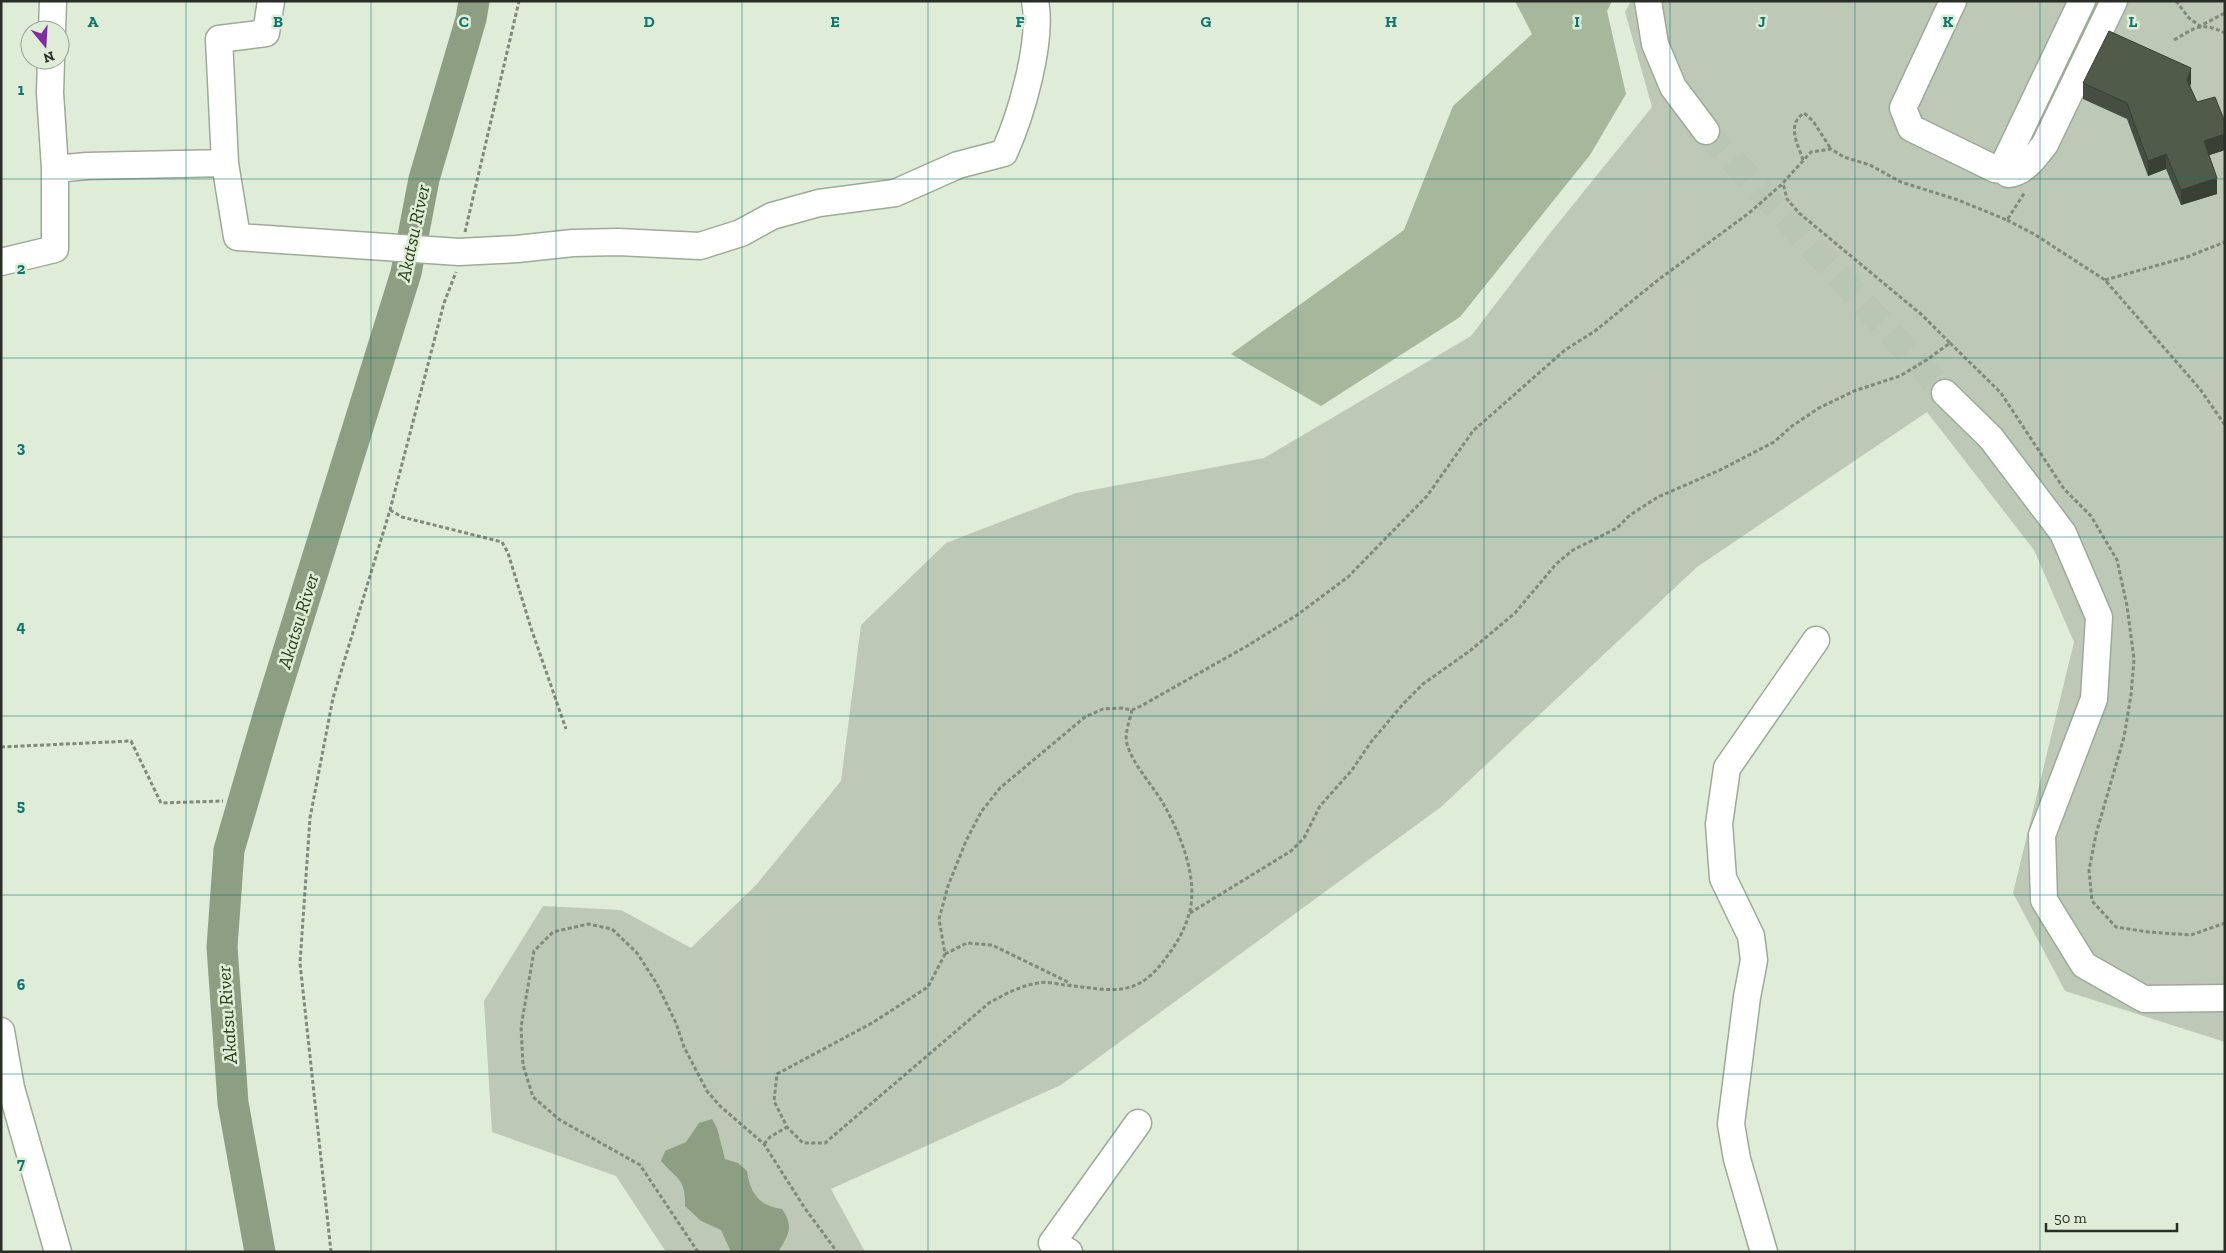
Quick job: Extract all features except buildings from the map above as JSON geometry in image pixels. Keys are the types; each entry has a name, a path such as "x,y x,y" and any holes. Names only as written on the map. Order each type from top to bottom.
{"street":[{"path":"53,20 54,1"},
{"path":"271,1 266,33 219,39 225,163 237,237 462,252 573,243 618,242 700,246 741,233 772,216 819,203 895,193 958,165 1004,153 1015,128 1036,40 1035,1"},
{"path":"1648,1 1655,44 1673,87 1706,131"},
{"path":"1953,1 1903,108 1911,128 2008,174 2016,174 2029,163 2045,144 2114,1"},
{"path":"2003,170 2005,162 2082,1"},
{"path":"1,262 55,249 55,169 50,93 51,70"},
{"path":"55,169 87,166 225,163"},
{"path":"1945,393 1991,438 2063,533 2099,616 2094,699 2042,836 2044,900 2084,965 2144,999 2225,998"},
{"path":"1764,1252 1737,1159 1731,1124 1747,996 1754,960 1751,936 1723,878 1719,824 1727,768 1816,640"},
{"path":"1,1031 11,1088 58,1252"},
{"path":"1069,1252 1052,1243 1138,1123"}],"path":[{"path":"331,1252 300,964 310,818 333,698 390,510 444,303 462,252 519,1"},
{"path":"2176,1 2189,18 2200,26 2215,28 2225,33"},
{"path":"2174,40 2225,13"},
{"path":"1804,160 1794,136 1794,126 1798,116 1804,113 1813,121 1831,149 1844,157 1870,165 1901,182 1958,200 2007,220 2034,234 2105,280 2200,389 2225,425"},
{"path":"1132,710 1126,742 1136,763 1164,805 1177,831 1186,859 1192,889 1189,914 1178,941 1157,971 1138,986 1113,991 1040,982 1016,989 989,1002 824,1142 803,1143 787,1127 774,1101 777,1074 872,1023 928,987 945,954 939,919 948,886 966,841 986,806 1000,788 1026,764 1086,717 1103,709 1122,708 1132,710 1247,646 1297,615 1348,577 1427,496 1473,431 1565,350 1595,331 1658,280 1749,213 1783,183 1811,152 1831,149"},
{"path":"1189,914 1291,851 1304,838 1320,806 1352,770 1371,742 1402,704 1423,684 1471,650 1516,613 1556,564 1573,550 1617,528 1630,516 1658,497 1720,470 1774,442 1792,426 1819,408 1854,391 1900,376 1950,343 1922,315 1799,213 1787,199 1783,183"},
{"path":"2007,220 2028,187"},
{"path":"2105,280 2187,257 2225,242"},
{"path":"390,510 402,517 502,542 508,553 531,628 566,729"},
{"path":"1,747 131,741 161,803 223,801"},
{"path":"698,1252 640,1165 560,1120 533,1097 523,1065 521,1026 534,951 553,932 588,924 612,929 637,953 657,984 676,1023 684,1047 707,1091 737,1122 764,1144 804,1207 837,1252"},
{"path":"945,954 967,944 992,945 1066,981 1072,986"},
{"path":"764,1144 770,1137 787,1127"}],"shaded area":[{"path":"1515,1 1612,1 1607,11 1626,94 1590,155 1460,317 1321,406 1231,354 1404,230 1453,106 1532,34"},
{"path":"1631,1 2225,1 2225,1042 2065,991 2013,893 2074,642 2034,550 1927,412 1697,567 1441,807 1061,1085 831,1189 865,1252 666,1252 616,1176 492,1132 484,1001 543,906 621,910 691,948 756,885 841,781 861,625 946,543 1076,493 1264,458 1471,336 1547,237 1652,107 1625,12"},
{"path":"712,1119 717,1128 725,1159 738,1163 747,1171 750,1186 757,1197 767,1205 782,1209 786,1215 789,1230 778,1252 731,1252 721,1230 701,1221 685,1206 682,1185 661,1161 665,1151 686,1142 699,1123"}],"waterway":[{"name":"Akatsu River","path":"260,1252 233,1103 222,947 229,850 269,713 406,273 424,179 471,19 474,1"}],"tunnel":[{"path":"1706,131 1945,393"}]}
